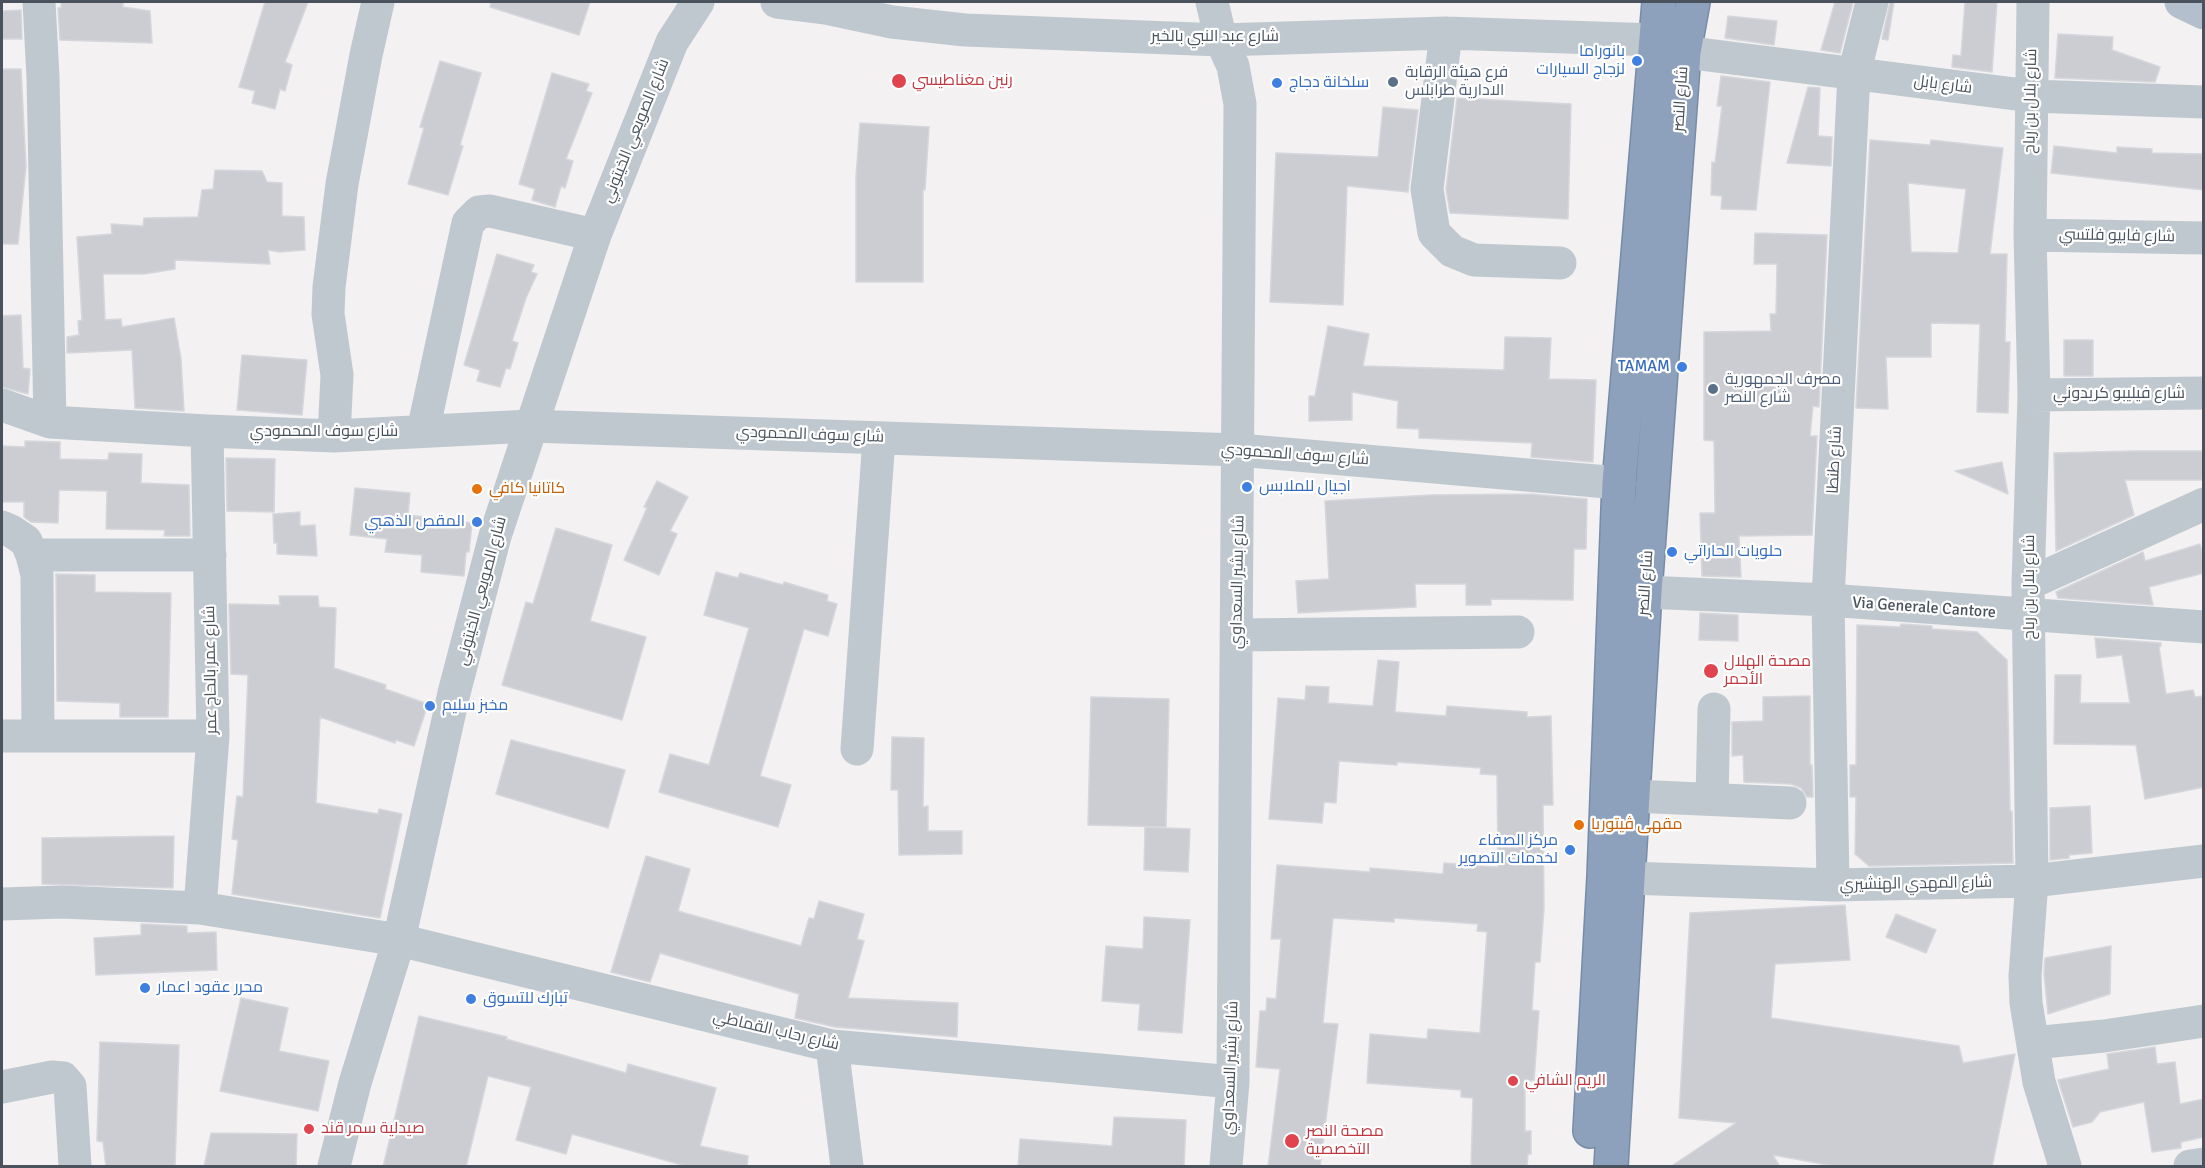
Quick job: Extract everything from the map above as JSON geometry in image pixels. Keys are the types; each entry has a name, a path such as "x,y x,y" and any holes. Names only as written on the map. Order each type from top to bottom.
{"highway":[{"name":"شارع النصر","path":"1611,1167 1645,592 1670,46 1659,2"},
{"name":"شارع النصر","path":"1588,1167 1604,877 1620,483 1670,46 1693,2"}],"main road":[{"path":"2181,2 2204,13"}],"street":[{"path":"39,2 43,76 50,422"},
{"path":"334,436 337,375 328,314 329,287 342,184 378,2"},
{"name":"شارع الصويعي الخيتوني","path":"334,1167 355,1083 399,940 457,682 495,536 595,235 672,42 698,2"},
{"name":"شارع عبد النبي بالخير","path":"777,2 826,8 892,22 965,30 1221,40 1446,33 1670,46"},
{"name":"شارع بشير السعداوي","path":"1212,2 1221,40 1233,66 1240,104 1233,1082 1226,1167"},
{"name":"شارع طنطا","path":"1833,885 1828,600 1854,74 1872,2"},
{"name":"شارع بلال بن رباح","path":"2033,2 2030,235 2034,395 2029,600 2032,881 2025,976 2026,1003 2039,1082 2065,1167"},
{"path":"1446,33 1427,189 1434,233 1452,251 1474,260 1560,263"},
{"name":"شارع بابل","path":"1670,46 1854,74 2031,96 2204,102"},
{"path":"423,431 468,223 479,212 490,211 595,235"},
{"name":"شارع فابيو فلتسي","path":"2030,235 2204,238"},
{"name":"شارع فيليبو كريدوني","path":"2034,395 2204,393"},
{"name":"شارع سوف المحمودي","path":"2,405 50,422 207,431 334,436 530,426 1239,450 1620,483"},
{"name":"شارع عمر بالحاج عمر","path":"200,908 213,736 207,431"},
{"path":"856,749 879,438"},
{"path":"2029,600 2204,504"},
{"path":"2,527 26,541 37,575 38,736"},
{"path":"32,555 210,555"},
{"name":"Via Generale Cantore","path":"1645,592 1828,600 2029,600 2204,627"},
{"path":"1237,635 1518,632"},
{"path":"1712,799 1714,709"},
{"path":"2,736 213,736"},
{"path":"1633,796 1790,803"},
{"name":"شارع المهدي الهنشيري","path":"1628,878 1833,885 2032,881 2204,861"},
{"name":"شارع رحاب القماطي","path":"2,904 62,902 200,908 399,940 832,1046 1233,1082"},
{"path":"2033,1043 2104,1036 2204,1021"},
{"path":"832,1046 847,1167"},
{"path":"2,1087 52,1077 63,1078 70,1086 75,1167"},
{"path":"2190,1167 2204,1164"}],"building":[{"path":"61,2 123,2 123,7 150,11 152,43 60,40 58,8 61,8"},
{"path":"265,2 308,2 285,62 292,65 285,91 280,89 275,109 252,103 255,91 239,87"},
{"path":"491,2 590,2 579,35 490,7"},
{"path":"1835,2 1853,2 1840,53 1821,50"},
{"path":"1890,2 1894,2 1888,40 1882,39"},
{"path":"1965,2 1997,2 1992,72 1952,67 1953,55 1961,56"},
{"path":"21,10 22,39 2,39 2,11"},
{"path":"1728,16 1777,21 1774,45 1725,38"},
{"path":"2058,34 2113,37 2112,50 2160,67 2155,82 2055,78"},
{"path":"440,61 481,73 448,195 408,184 424,128 420,127"},
{"path":"2,69 21,69 26,166 18,244 2,244"},
{"path":"552,73 589,84 586,91 592,93 566,159 573,161 565,188 561,186 555,207 532,200 535,189 519,184"},
{"path":"1721,76 1770,82 1756,210 1721,209 1722,196 1711,195 1712,162 1715,163 1722,106 1717,106"},
{"path":"1808,87 1820,88 1818,136 1832,137 1831,166 1787,163"},
{"path":"1457,98 1571,104 1568,219 1450,213 1446,189"},
{"path":"1383,107 1418,110 1408,192 1347,186 1343,305 1270,302 1276,153 1378,157"},
{"path":"860,123 929,127 925,190 923,190 923,282 856,282 856,176"},
{"path":"1870,140 1930,145 1931,140 2003,148 1990,254 2007,254 2005,342 2010,342 2008,413 1977,412 1980,324 1931,323 1931,357 1886,357 1888,409 1856,408","holes":["1908,183 1966,189 1958,253 1911,252"]},
{"path":"2054,146 2117,153 2117,147 2152,149 2152,153 2204,154 2204,190 2051,173"},
{"path":"215,170 262,171 267,182 282,183 282,216 304,217 305,250 280,252 268,250 270,264 175,260 175,269 144,274 103,274 105,320 121,319 122,327 174,318 181,359 184,411 135,408 132,350 67,353 67,337 79,335 78,321 82,320 77,237 112,234 111,224 143,226 144,218 198,217 202,190 213,189"},
{"path":"1755,233 1827,235 1819,407 1813,406 1810,436 1817,436 1812,535 1739,536 1741,577 1702,576 1700,513 1715,513 1714,441 1704,440 1704,332 1771,331 1770,314 1776,314 1777,264 1754,264"},
{"path":"497,254 534,265 531,272 537,274 526,298 512,341 518,343 510,369 506,368 500,387 477,381 480,370 464,365"},
{"path":"21,315 23,368 30,369 28,394 2,387 2,316"},
{"path":"1328,326 1369,334 1363,366 1504,370 1505,337 1551,338 1549,379 1596,380 1593,462 1531,457 1532,443 1419,438 1419,429 1397,428 1398,401 1352,392 1352,420 1309,421 1309,396 1315,396"},
{"path":"2064,340 2093,340 2093,376 2064,376"},
{"path":"242,355 307,360 302,415 237,410"},
{"path":"25,441 60,442 60,459 108,460 109,453 142,454 141,483 189,485 190,536 164,536 165,530 106,529 107,491 59,490 58,523 31,522 24,517 24,502 2,502 2,446 25,447"},
{"path":"2204,451 2204,480 2125,480 2134,515 2056,551 2054,453"},
{"path":"226,458 275,459 274,512 227,511"},
{"path":"2002,462 2008,494 1955,471"},
{"path":"657,481 688,497 670,531 677,534 659,575 624,560 647,508 644,507"},
{"path":"355,488 410,493 408,515 472,523 464,576 421,572 422,555 385,552 387,539 350,535"},
{"path":"1530,494 1587,499 1586,549 1574,549 1573,600 1491,599 1491,605 1466,605 1466,584 1415,584 1416,607 1298,613 1296,581 1329,579 1325,501 1431,495"},
{"path":"300,512 300,526 315,525 317,556 277,554 277,543 274,543 273,514"},
{"path":"556,528 612,545 590,621 646,637 622,720 502,685 526,602 533,604"},
{"path":"2200,544 2204,558 2204,573 2149,587 2153,605 2058,598 2056,592 2143,552 2145,561"},
{"path":"716,572 738,578 740,573 783,585 784,582 828,595 827,601 837,604 828,636 804,629 760,776 791,785 778,827 659,792 670,754 709,765 749,628 704,615"},
{"path":"56,574 95,575 95,592 171,593 168,717 120,717 120,703 57,701"},
{"path":"279,596 318,596 319,607 336,608 334,668 386,685 385,689 428,704 414,746 396,740 395,743 320,717 316,803 378,814 379,809 402,814 380,918 232,894 238,840 232,839 237,796 243,797 248,675 231,674 229,604 280,605"},
{"path":"1700,613 1738,615 1738,641 1699,640"},
{"path":"1901,624 1977,632 2007,660 2013,863 1869,866 1855,854 1856,797 1850,797 1850,765 1856,765 1857,625 1900,627"},
{"path":"2095,638 2161,643 2159,647 2166,694 2193,690 2195,697 2204,696 2204,787 2145,799 2136,745 2054,744 2055,675 2081,675 2080,703 2130,703 2122,655 2097,658"},
{"path":"1378,660 1399,662 1395,712 1446,716 1447,706 1527,712 1527,717 1551,716 1553,805 1543,805 1544,908 1540,962 1535,962 1532,1010 1539,1011 1534,1081 1525,1080 1525,1131 1531,1131 1531,1154 1528,1154 1527,1167 1471,1167 1473,1098 1461,1097 1461,1090 1367,1083 1370,1034 1427,1039 1428,1029 1480,1033 1487,932 1477,931 1478,924 1394,918 1394,922 1333,918 1323,1023 1338,1024 1320,1167 1268,1167 1280,1069 1256,1067 1260,1011 1266,1011 1267,998 1276,999 1281,939 1271,939 1277,865 1370,872 1370,868 1443,874 1444,863 1498,867 1497,775 1480,774 1481,768 1397,762 1397,765 1339,761 1336,803 1324,802 1322,823 1269,819 1278,698 1305,700 1306,686 1329,687 1328,703 1373,706"},
{"path":"1810,696 1810,765 1812,765 1813,797 1807,797 1801,788 1791,784 1744,782 1743,755 1732,756 1732,722 1763,721 1763,697"},
{"path":"1091,697 1169,699 1166,827 1088,825"},
{"path":"892,737 924,738 923,807 928,806 928,831 962,831 962,854 899,855 898,790 891,790"},
{"path":"511,740 625,770 608,828 496,794"},
{"path":"2090,806 2092,853 2069,855 2069,858 2050,860 2050,808"},
{"path":"1145,827 1190,829 1188,872 1144,870"},
{"path":"174,836 173,888 42,884 42,838"},
{"path":"646,856 690,869 678,911 801,946 809,918 814,919 819,901 864,914 857,939 864,941 848,998 958,1003 957,1037 835,1027 795,1018 799,994 660,953 650,982 611,972"},
{"path":"1845,905 1850,960 1775,964 1771,1018 1959,1046 1963,1063 2015,1054 1992,1167 1839,1167 1773,1155 1780,1167 1670,1167 1736,1123 1679,1118 1690,913"},
{"path":"1896,914 1936,930 1926,953 1886,937"},
{"path":"1144,917 1190,920 1182,1033 1138,1030 1140,1004 1102,1001 1106,946 1143,949"},
{"path":"141,924 187,926 187,933 216,932 217,970 96,975 94,938 141,935"},
{"path":"2111,946 2110,994 2048,1014 2044,974 2045,958"},
{"path":"241,998 288,1008 279,1051 329,1061 318,1111 220,1091"},
{"path":"419,1016 507,1037 506,1039 626,1073 628,1064 716,1088 700,1146 748,1156 747,1167 689,1167 572,1134 566,1154 516,1140 531,1087 488,1076 466,1167 383,1167"},
{"path":"100,1042 179,1045 175,1167 106,1167 103,1142 97,1141"},
{"path":"2155,1047 2157,1064 2175,1062 2180,1104 2204,1099 2204,1137 2181,1142 2181,1148 2152,1152 2144,1102 2100,1112 2092,1122 2073,1127 2058,1080 2109,1069 2107,1054"},
{"path":"1114,1117 1186,1120 1184,1167 1018,1167 1020,1139 1112,1146"},
{"path":"211,1133 297,1134 296,1167 204,1167"}],"place":[{"name":"بانوراما لزجاج السيارات","path":"1637,61"},
{"name":"رنين مغناطيسي","path":"899,81"},
{"name":"فرع هيئة الرقابة الادارية طرابلس","path":"1393,82"},
{"name":"سلخانة دجاج","path":"1277,83"},
{"name":"TAMAM","path":"1682,367"},
{"name":"مصرف الجمهورية شارع النصر","path":"1713,389"},
{"name":"اجيال للملابس","path":"1247,487"},
{"name":"كاتانيا كافي","path":"477,489"},
{"name":"المقص الذهبي","path":"477,522"},
{"name":"حلويات الحاراتي","path":"1672,552"},
{"name":"مصحة الهلال الأحمر","path":"1711,671"},
{"name":"مخبز سليم","path":"430,706"},
{"name":"مقهى ڤيتوريا","path":"1579,825"},
{"name":"مركز الصفاء لخدمات التصوير","path":"1570,850"},
{"name":"محرر عقود اعمار","path":"145,988"},
{"name":"تبارك للتسوق","path":"471,999"},
{"name":"الريم الشافي","path":"1513,1081"},
{"name":"صيدلية سمر قند","path":"309,1129"},
{"name":"مصحة النصر التخصصية","path":"1292,1141"}]}
